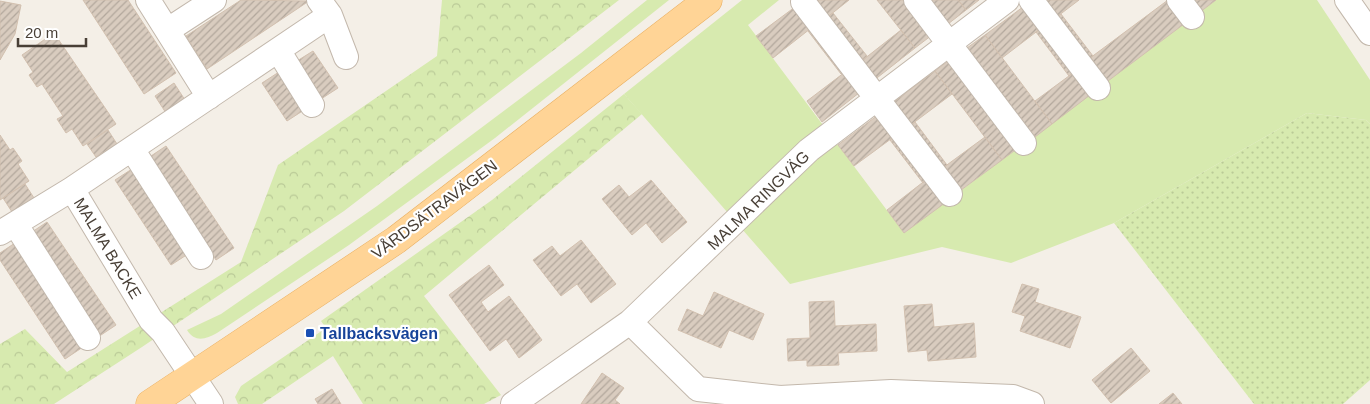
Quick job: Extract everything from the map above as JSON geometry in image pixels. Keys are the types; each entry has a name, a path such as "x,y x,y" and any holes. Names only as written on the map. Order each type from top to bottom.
{"main road":[{"name":"VÅRDSÄTRAVÄGEN","path":"150,404 396,240 708,0"}],"street":[{"path":"148,0 209,97"},
{"path":"168,30 214,0"},
{"path":"916,0 1024,143"},
{"name":"MALMA RINGVÄG","path":"512,404 630,322 809,150 1007,0"},
{"path":"1031,0 1098,88"},
{"path":"1347,0 1370,33"},
{"path":"803,2 878,97 950,194"},
{"path":"72,189 132,149 182,126 209,97 236,89 325,8 346,57"},
{"path":"278,50 312,105"},
{"path":"132,149 201,257"},
{"name":"MALMA BACKE","path":"8,229 72,189 151,320 163,332 192,377"},
{"path":"8,229 88,338"},
{"path":"630,322 698,389 780,398 891,392 1013,397 1032,404"},
{"path":"192,377 211,404"}],"green space":[{"path":"442,0 619,0 344,211 142,347 54,404 0,404 0,344 25,329 67,372 241,262 278,165 437,56"},
{"path":"647,0 669,0 495,138 349,245 217,333 201,339 194,337 187,330 221,314 377,206 581,53"},
{"path":"742,0 779,0 748,25 904,233 1216,0 1317,0 1370,80 1370,124 1366,120 1307,113 1114,223 1011,263 942,247 790,284 624,94"},
{"path":"624,94 642,114 424,296 501,395 484,404 363,404 333,356 262,404 238,404 235,397 241,386 326,328 321,321 492,200"},
{"path":"1307,113 1366,120 1370,124 1370,380 1343,404 1254,404 1114,223"}],"building":[{"path":"83,0 128,0 176,73 144,94"},
{"path":"241,0 309,1 207,69 186,36"},
{"path":"810,0 849,0 825,19"},
{"path":"877,0 904,0 932,35 915,48"},
{"path":"930,0 958,0 966,10 948,24"},
{"path":"958,0 979,0 966,10"},
{"path":"1040,0 1079,0 1054,19"},
{"path":"1168,0 1188,21 1104,84 1086,61"},
{"path":"1186,0 1216,0 1196,15"},
{"path":"0,1 21,5 15,34 0,60"},
{"path":"799,4 815,25 773,58 756,36"},
{"path":"1027,4 1044,26 1002,58 985,35"},
{"path":"833,13 867,56 859,63 825,19"},
{"path":"1061,14 1093,56 1086,61 1054,19"},
{"path":"815,25 849,69 841,74 808,31"},
{"path":"1044,26 1077,70 1069,76 1036,32"},
{"path":"901,30 915,48 873,81 859,63"},
{"path":"54,33 116,124 83,146 72,129 66,133 57,119 63,116 42,84 37,87 29,75 33,72 22,55"},
{"path":"985,35 1052,124 1035,137 967,48"},
{"path":"313,51 338,88 321,99 297,61"},
{"path":"952,58 1018,148 1002,160 935,71"},
{"path":"849,69 864,89 822,122 807,101"},
{"path":"1077,70 1094,92 1052,124 1035,101"},
{"path":"935,71 952,94 908,127 891,104"},
{"path":"279,72 304,110 287,121 262,83"},
{"path":"174,83 185,100 166,113 155,96"},
{"path":"882,112 899,133 854,166 838,145"},
{"path":"915,122 947,165 940,170 908,127"},
{"path":"108,130 117,144 96,157 87,144"},
{"path":"899,133 931,176 923,183 890,140"},
{"path":"0,135 10,150 13,148 22,161 18,164 29,181 0,200"},
{"path":"985,137 1002,160 957,193 940,170"},
{"path":"166,146 234,248 216,260 148,158"},
{"path":"132,169 188,254 171,265 115,180"},
{"path":"931,176 949,200 904,233 887,210"},
{"path":"651,180 687,222 662,243 646,223 632,235 602,199 619,185 629,197"},
{"path":"25,184 34,198 12,212 3,198"},
{"path":"47,222 116,325 98,337 29,234"},
{"path":"581,240 616,284 591,303 577,284 561,296 533,260 552,246 560,256"},
{"path":"15,243 83,347 65,359 0,260 0,253"},
{"path":"489,265 504,285 481,302 488,312 509,296 542,340 519,358 506,339 490,351 449,295"},
{"path":"1022,284 1039,289 1035,302 1081,317 1070,348 1020,331 1025,316 1012,312"},
{"path":"714,292 764,314 753,340 729,330 721,348 678,330 687,309 703,316"},
{"path":"834,301 835,326 876,324 877,351 838,353 839,365 807,366 807,360 788,361 787,339 810,338 809,302"},
{"path":"932,304 934,327 974,323 976,357 928,361 927,350 908,352 904,306"},
{"path":"1131,348 1150,371 1111,403 1092,380"},
{"path":"602,373 624,388 615,400 620,404 581,404"},
{"path":"332,389 341,404 318,404 315,399"},
{"path":"1173,393 1182,404 1159,404"}],"place":[{"name":"Tallbacksvägen","path":"310,333"}]}
